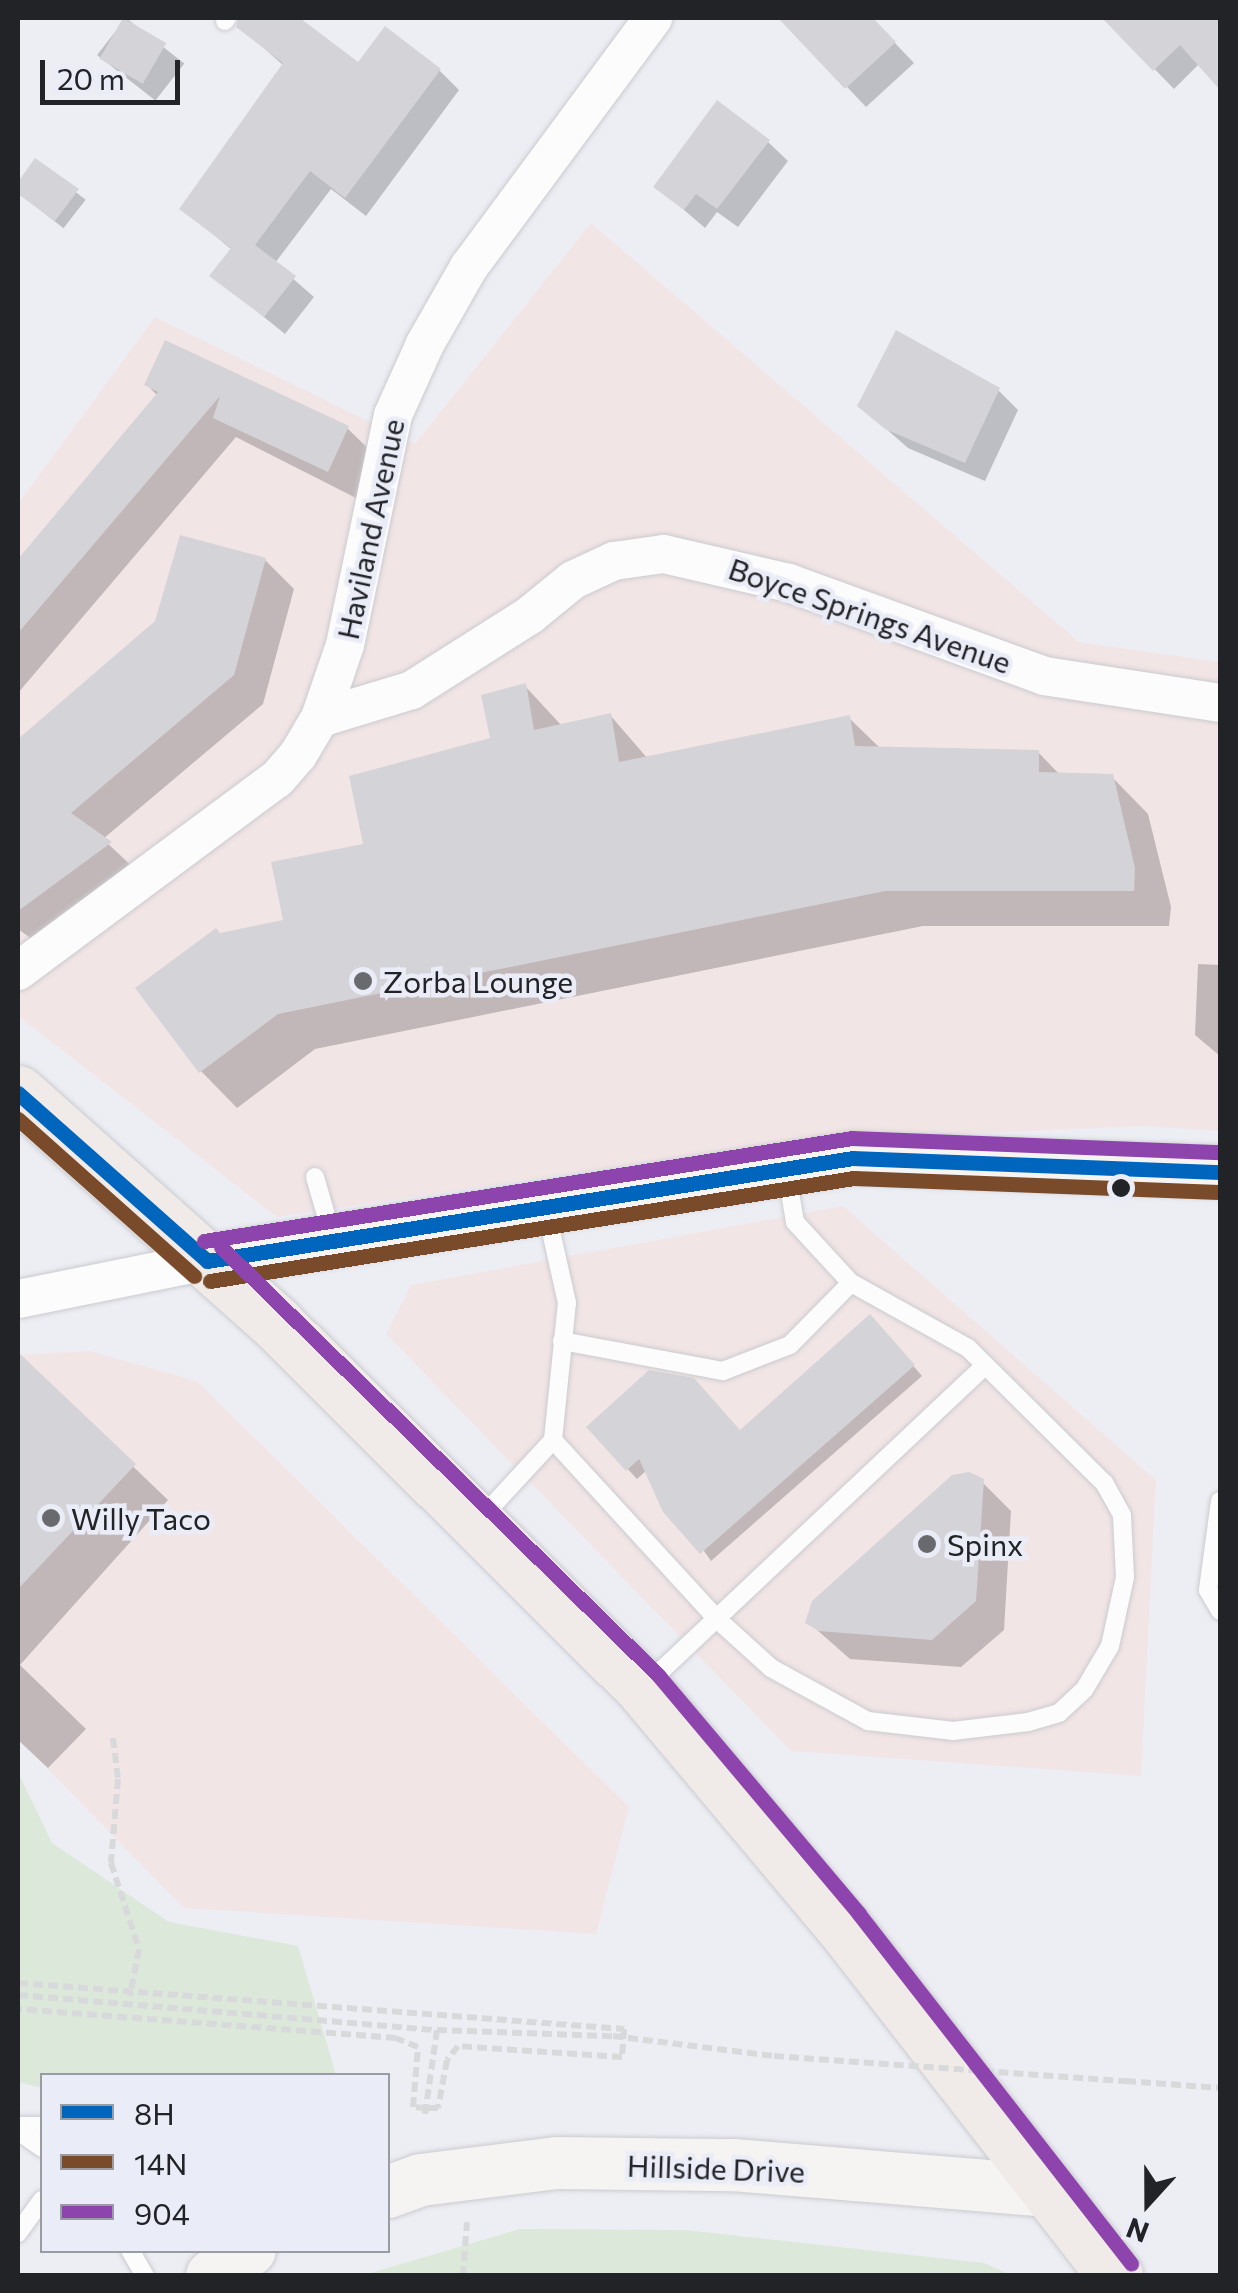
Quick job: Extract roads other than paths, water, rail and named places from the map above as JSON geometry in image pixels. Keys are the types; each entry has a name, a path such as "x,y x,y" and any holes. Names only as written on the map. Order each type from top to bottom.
{"main road":[{"path":"18,1093 206,1261 478,1521 643,1688 843,1926 1115,2276"}],"street":[{"name":"Haviland Avenue","path":"18,970 277,778 320,718 345,646 392,415 425,344 469,267 652,18"},
{"name":"Boyce Springs Avenue","path":"320,718 412,690 530,616 573,580 614,561 664,554 790,583 1044,676 1220,704"},
{"path":"18,1299 206,1261 786,1168 920,1156 1220,1172"},
{"name":"Hillside Drive","path":"402,2180 557,2162 733,2164 1046,2191"},
{"path":"212,2276 246,2253"}],"lane":[{"path":"553,1440 717,1620 771,1668 868,1721 953,1731 1028,1722 1058,1713 1084,1690 1110,1646 1124,1577 1122,1514 1104,1482 968,1348 851,1284 795,1222 786,1168"},
{"path":"315,1177 334,1242"},
{"path":"478,1521 553,1440 566,1303 545,1204"},
{"path":"562,1341 724,1371 790,1345 851,1284"},
{"path":"643,1688 985,1366"},
{"path":"1220,1501 1208,1590 1220,1611"},
{"path":"18,2128 40,2146"},
{"path":"18,2232 40,2203"},
{"path":"132,2253 145,2276"}],"place":[{"name":"Zorba Lounge","path":"363,981"},
{"name":"Willy Taco","path":"51,1518"},
{"name":"Spinx","path":"927,1544"}]}
